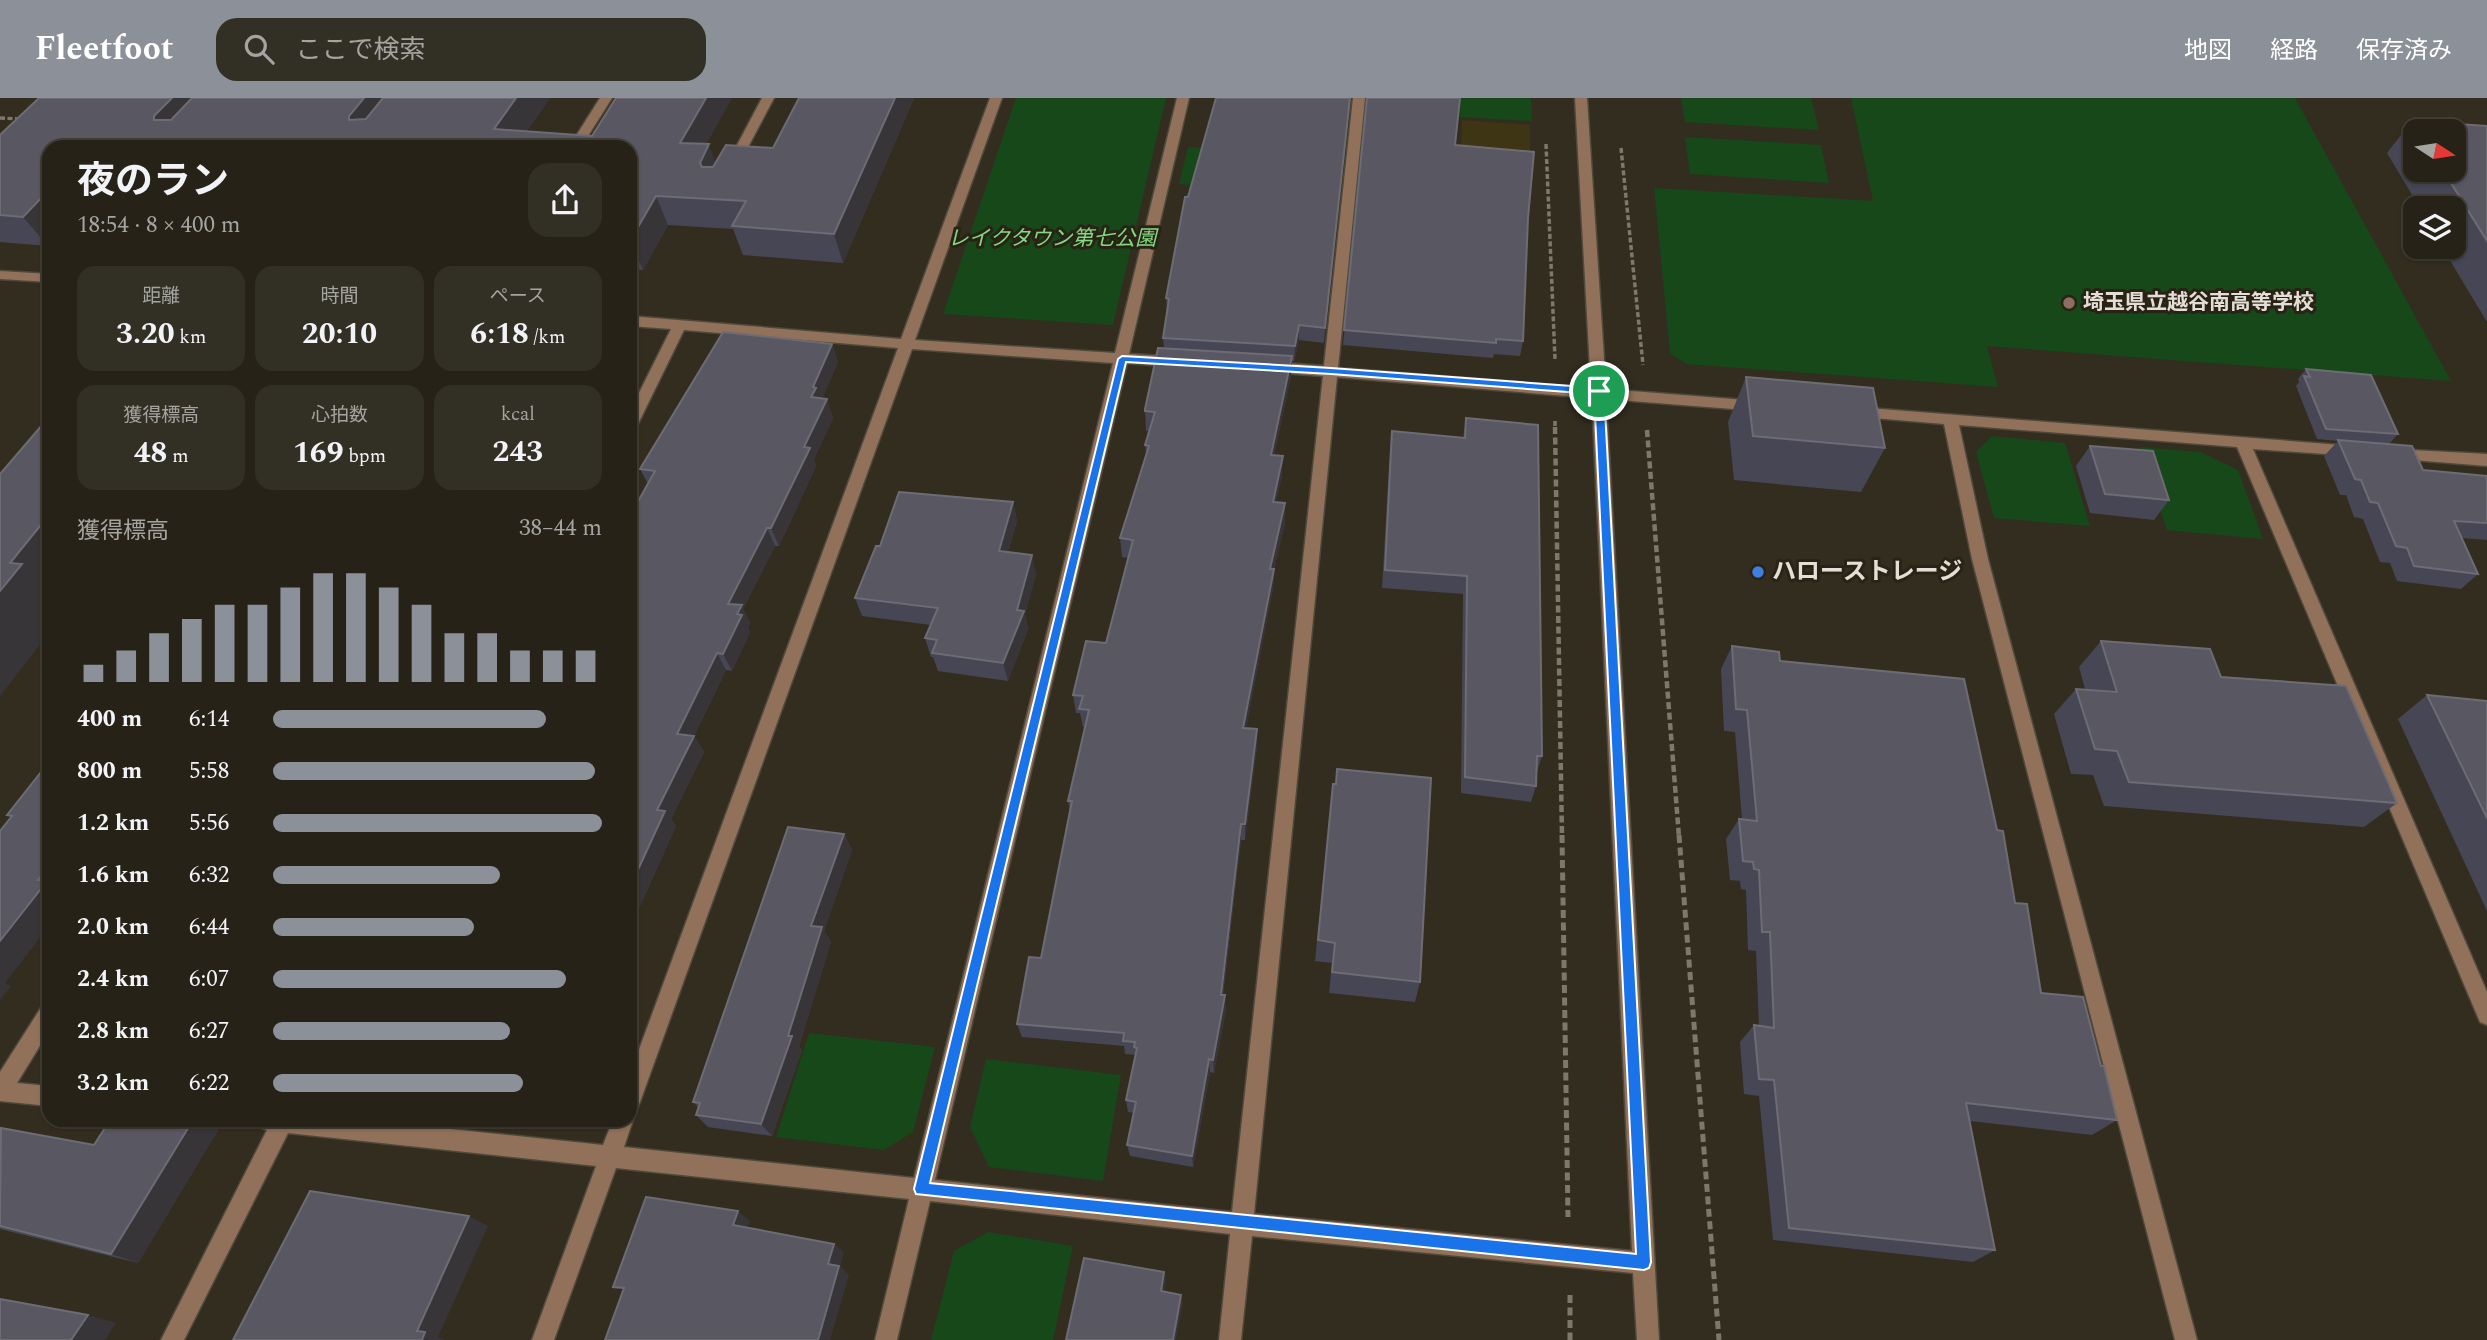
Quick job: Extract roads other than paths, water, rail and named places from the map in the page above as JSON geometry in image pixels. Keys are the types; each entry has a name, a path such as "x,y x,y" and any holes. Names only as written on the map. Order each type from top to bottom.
{"street":[{"path":"579,140 606,98"},
{"path":"725,179 768,98"},
{"path":"637,1083 996,98"},
{"path":"886,1340 1183,98"},
{"path":"1230,1340 1359,98"},
{"path":"1581,98 1599,391 1648,1340"},
{"path":"0,275 42,278"},
{"path":"637,322 908,344 1192,363"},
{"path":"637,412 680,325"},
{"path":"1248,366 1599,391 1644,398 1769,407"},
{"path":"1839,411 2487,460"},
{"path":"1950,419 1980,559 2186,1340"},
{"path":"2243,443 2487,1015"},
{"path":"42,1024 0,1091 42,1095"},
{"path":"172,1340 274,1127"},
{"path":"338,1127 611,1154 1242,1224 1644,1262"},
{"path":"543,1340 621,1127"}],"place":[{"name":"埼玉県立越谷南高等学校","path":"2069,303"},
{"name":"ハローストレージ","path":"1758,572"}],"park label":[{"name":"レイクタウン第七公園","path":"1052,239"}]}
